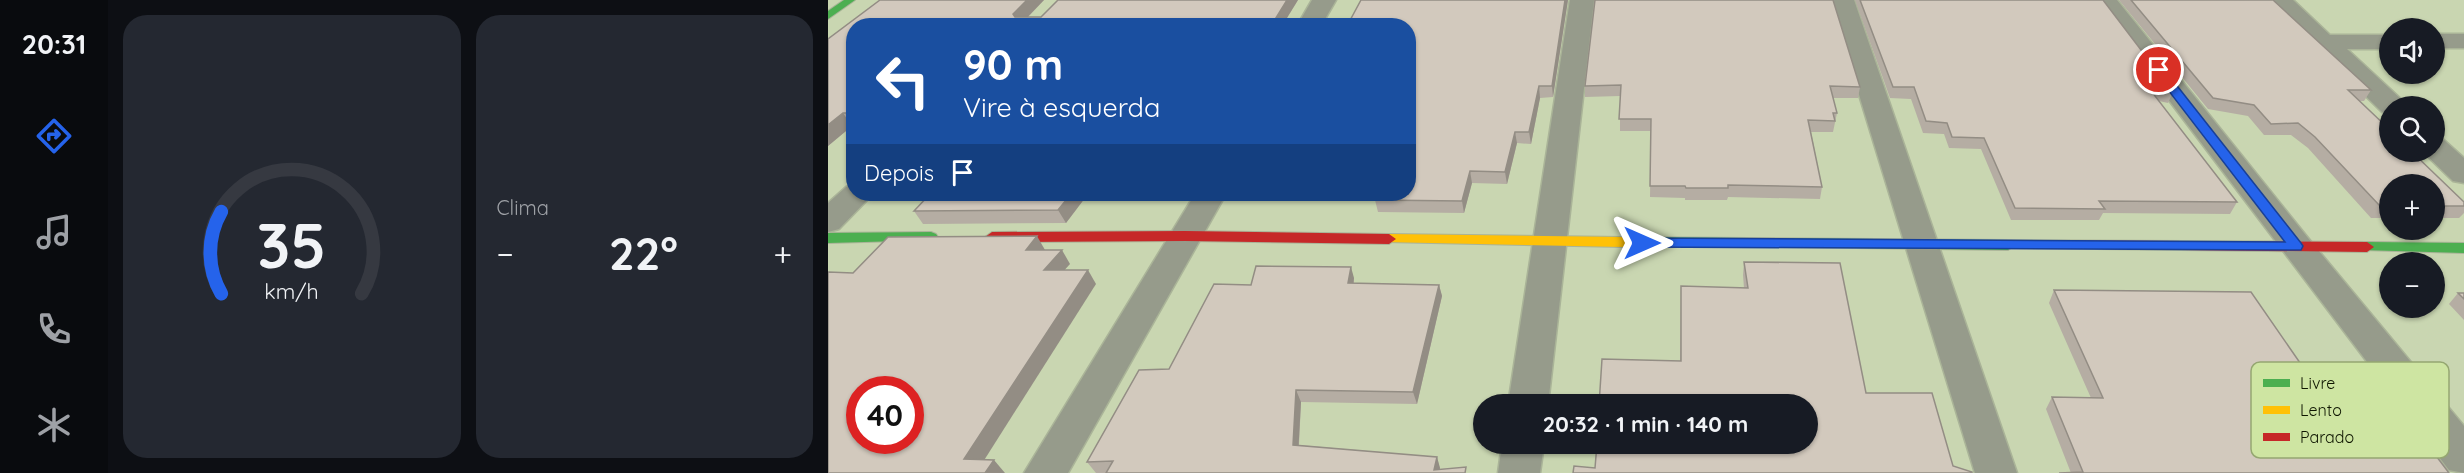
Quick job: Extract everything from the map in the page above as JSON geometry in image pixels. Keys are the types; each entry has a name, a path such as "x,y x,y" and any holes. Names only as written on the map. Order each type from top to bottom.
{"street":[{"path":"828,16 850,0"},
{"path":"1314,18 1324,0"},
{"path":"1529,394 1582,0"},
{"path":"1842,0 1996,473"},
{"path":"2104,0 2388,362"},
{"path":"2278,0 2381,96"},
{"path":"2445,41 2464,41"},
{"path":"2324,42 2379,42"},
{"path":"2445,156 2464,174"},
{"path":"828,221 849,201"},
{"path":"1045,473 1206,201"},
{"path":"828,238 947,237"},
{"path":"983,237 2464,248"},
{"path":"2449,438 2464,457"},
{"path":"1519,473 1522,454"}],"building":[{"path":"880,0 1027,0 1013,14 1015,17 1041,17 1058,0 1287,0 1276,18 856,18"},
{"path":"1361,0 1565,0 1552,86 1539,86 1529,132 1515,132 1505,172 1470,171 1462,201 1416,200 1416,18 1351,18"},
{"path":"1595,0 1833,0 1860,87 1830,86 1837,113 1833,113 1835,121 1808,120 1822,187 1650,186 1651,119 1619,119 1621,85 1585,86"},
{"path":"1860,0 2103,0 2173,92 2148,87 2237,202 2099,201 2105,209 2015,208 1984,138 1952,137 1947,123 1926,121 1914,87 1893,87"},
{"path":"2131,0 2273,0 2371,90 2348,90 2379,120 2379,162 2422,162 2435,174 2379,174 2379,205 2315,137 2298,123 2271,124 2254,105 2213,98"},
{"path":"846,26 846,113 828,125 828,39"},
{"path":"2445,184 2464,202 2464,206 2445,206"},
{"path":"923,201 1065,201 1058,210 914,211"},
{"path":"1037,236 1026,250 1062,250 1044,270 1088,270 964,459 994,460 985,473 828,473 828,272 853,273 888,237"},
{"path":"1744,262 1840,263 1866,393 1932,393 1953,466 1972,473 1573,473 1574,466 1595,468 1596,454 1818,454 1818,394 1600,394 1602,359 1681,361 1681,286 1748,288"},
{"path":"1256,266 1351,267 1348,283 1439,285 1413,392 1296,390 1293,445 1437,457 1434,470 1466,467 1465,473 1106,473 1113,461 1087,462 1139,370 1169,369 1214,284 1251,285"},
{"path":"2054,290 2251,292 2299,362 2251,362 2251,458 2438,458 2449,473 2059,473 2083,472 2052,397 2103,398"}],"traffic: fast":[{"path":"828,16 850,0"},
{"path":"828,238 931,237"},
{"path":"1624,242 2008,245"},
{"path":"2367,247 2464,248"}],"traffic: slow":[{"path":"1389,239 1624,242"}],"traffic: jam":[{"path":"992,237 1185,236 1389,239"},
{"path":"2008,245 2367,247"}],"route":[{"path":"1642,243 2296,246 2159,70"}]}
